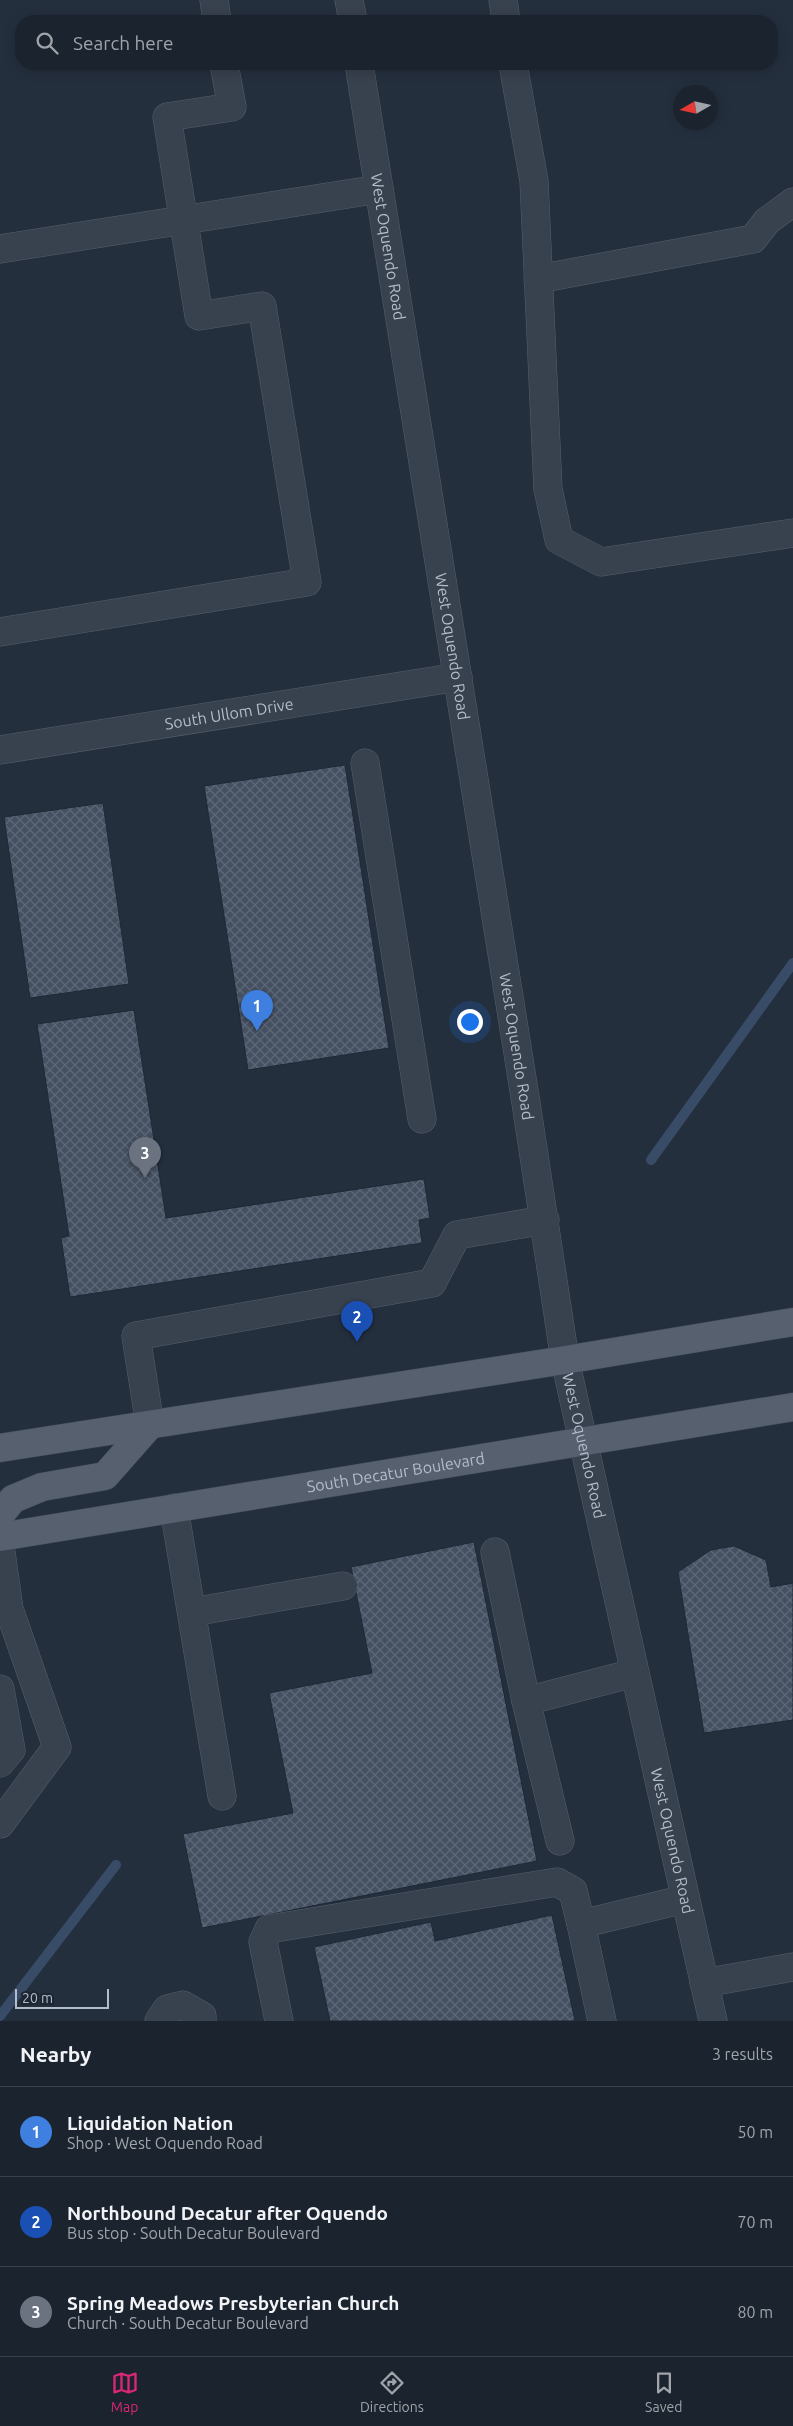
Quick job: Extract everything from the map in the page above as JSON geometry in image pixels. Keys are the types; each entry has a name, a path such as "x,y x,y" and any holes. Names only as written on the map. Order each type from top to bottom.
{"main road":[{"path":"0,1448 565,1360 793,1322"},
{"name":"South Decatur Boulevard","path":"0,1537 793,1407"},
{"path":"0,1515 14,1499 42,1487 105,1476 150,1425"}],"street":[{"path":"214,0 216,15"},
{"path":"349,0 352,15"},
{"path":"503,0 505,15"},
{"path":"0,632 307,582 262,306 198,316 182,219 167,117 232,106 225,70"},
{"name":"West Oquendo Road","path":"360,70 545,1220 565,1360 713,2021"},
{"path":"515,70 534,181 548,489 559,540 601,562 793,533"},
{"path":"0,248 379,189"},
{"path":"538,279 753,239 767,221 793,202"},
{"name":"South Ullom Drive","path":"0,750 458,677"},
{"path":"365,763 422,1119"},
{"path":"150,1425 136,1336 432,1283 457,1235 545,1220"},
{"path":"174,1508 222,1796"},
{"path":"0,1545 4,1620 57,1747 0,1824"},
{"path":"495,1552 526,1701 560,1841"},
{"path":"192,1612 343,1586"},
{"path":"526,1701 634,1673"},
{"path":"0,1689 11,1750 0,1763"},
{"path":"279,2021 263,1942 269,1929 557,1882 573,1891 602,2021"},
{"path":"581,1924 685,1899"},
{"path":"704,1983 793,1967"},
{"path":"159,2021 167,2009 183,2005 202,2016 202,2021"}],"building":[{"path":"345,765 389,1048 248,1070 204,786"},
{"path":"103,803 129,984 30,998 4,817"},
{"path":"134,1010 166,1218 424,1179 430,1218 419,1220 422,1243 70,1297 61,1238 69,1236 37,1024"},
{"path":"474,1542 537,1861 202,1928 183,1834 293,1813 269,1693 372,1673 351,1567"},
{"path":"734,1546 766,1560 771,1587 793,1583 793,1720 704,1733 678,1572 711,1550"},
{"path":"552,1915 575,2021 330,2021 314,1947 431,1922 435,1941"}],"waterway":[{"path":"651,1160 793,963"},
{"path":"0,2016 116,1865"}],"place":[{"name":"Liquidation Nation","path":"257,1031"},
{"name":"Spring Meadows Presbyterian Church","path":"145,1178"},
{"name":"Northbound Decatur after Oquendo","path":"357,1342"}]}
